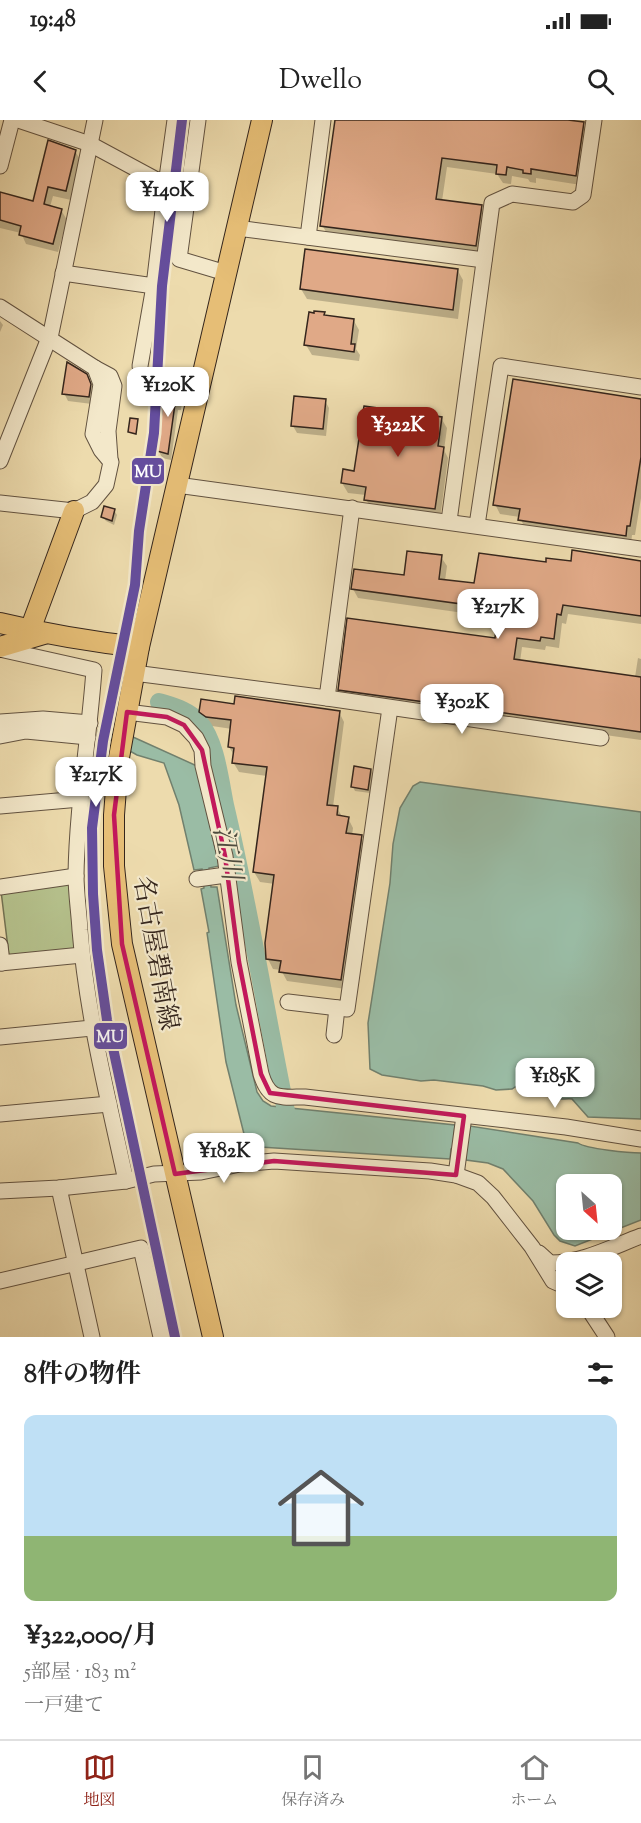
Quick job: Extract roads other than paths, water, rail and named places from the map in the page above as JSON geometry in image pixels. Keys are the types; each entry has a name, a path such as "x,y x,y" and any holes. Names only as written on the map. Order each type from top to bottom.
{"main road":[{"name":"名古屋碧南線","path":"213,1337 122,944 114,866 118,763 139,647 262,120"},
{"path":"0,648 37,632 74,511"},
{"path":"0,623 97,643 139,647"}],"street":[{"path":"0,166 12,120"},
{"path":"18,120 90,144 166,185"},
{"path":"1,458 49,339 95,120"},
{"path":"140,366 154,286 175,120"},
{"path":"198,120 179,259 226,273"},
{"path":"308,237 323,120"},
{"path":"449,521 492,203 512,194 573,202 583,195 594,120"},
{"path":"237,228 484,260"},
{"path":"63,273 154,286"},
{"path":"0,307 95,368 101,384 93,434 101,450 111,462 106,485 92,502 74,511 0,503"},
{"path":"477,525 501,366 641,387"},
{"path":"177,485 640,544"},
{"path":"327,698 352,508"},
{"path":"0,648 94,670 80,799 76,876 82,955 92,1028 126,1181"},
{"path":"134,673 327,698 601,738"},
{"path":"288,1002 347,1009 390,708"},
{"path":"127,713 167,717 184,725 196,738 202,750 203,766 225,856 239,962 261,1074 270,1093 276,1097 305,1097 463,1119 566,1126 641,1139"},
{"path":"0,722 43,719 89,730"},
{"path":"0,736 26,731 89,730"},
{"path":"0,806 80,799"},
{"path":"197,879 226,875"},
{"path":"0,888 76,876"},
{"path":"0,945 1,963 82,955"},
{"path":"334,1035 337,1008"},
{"path":"0,1037 92,1028"},
{"path":"0,1114 109,1104"},
{"path":"457,1170 463,1119"},
{"path":"0,1191 126,1181 154,1174 201,1172 240,1164 274,1161 430,1171 457,1170 478,1183 493,1197 556,1282"},
{"path":"59,1188 92,1337"},
{"path":"532,1247 550,1263 563,1263 641,1236"},
{"path":"0,1281 141,1248 161,1337"},
{"path":"595,1318 607,1337"}],"waterway":[{"name":"江川","path":"159,702 181,709 195,718 210,740 242,881 286,1111"}]}
